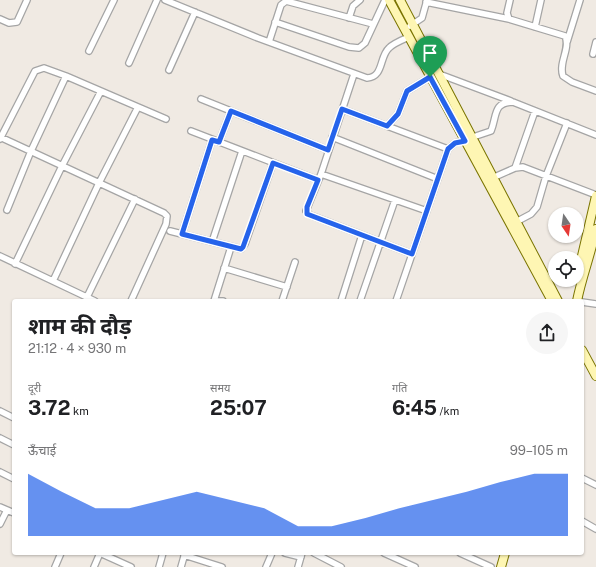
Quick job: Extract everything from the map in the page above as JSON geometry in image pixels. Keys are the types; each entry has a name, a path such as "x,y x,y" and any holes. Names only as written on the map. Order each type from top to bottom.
{"street":[{"path":"0,19 9,23 17,22 27,0"},
{"path":"89,51 114,0"},
{"path":"129,63 156,0"},
{"path":"165,0 269,42 367,78 376,76 388,48 409,37"},
{"path":"349,18 353,6 360,0"},
{"path":"276,22 355,49 362,47 385,0"},
{"path":"389,0 409,37 434,75 513,102 596,135"},
{"path":"400,0 434,75 557,299"},
{"path":"509,20 507,13 510,0"},
{"path":"535,27 541,0"},
{"path":"580,0 567,42 562,69 563,76 572,82 596,91"},
{"path":"269,42 281,5 286,1 373,24"},
{"path":"404,28 422,18 427,1 535,27 565,36 567,42"},
{"path":"169,70 195,12"},
{"path":"593,54 596,42"},
{"path":"132,299 167,220 164,213 0,138 35,71 44,68 166,119"},
{"path":"354,74 321,174 307,207 307,214 412,254"},
{"path":"387,126 398,114 407,91 434,75"},
{"path":"7,210 31,151 66,76"},
{"path":"15,264 100,91"},
{"path":"201,99 328,150"},
{"path":"397,299 448,149 455,143 469,140 491,131 496,112 500,105 503,103 513,102"},
{"path":"53,281 99,183 138,107"},
{"path":"342,109 448,149"},
{"path":"219,142 231,111"},
{"path":"515,168 535,111"},
{"path":"514,223 531,214 537,207 546,176 567,124"},
{"path":"191,131 318,180"},
{"path":"332,137 438,179"},
{"path":"182,234 212,140"},
{"path":"212,242 242,151"},
{"path":"170,231 241,249 245,244 273,163"},
{"path":"490,179 515,168 523,167 596,196 583,251"},
{"path":"321,174 427,212"},
{"path":"87,297 135,199"},
{"path":"361,299 395,200"},
{"path":"514,223 551,299"},
{"path":"584,273 589,261 596,229"},
{"path":"342,299 362,235"},
{"path":"216,299 231,247"},
{"path":"0,256 91,299"},
{"path":"283,299 295,262"},
{"path":"224,268 287,287"},
{"path":"578,299 580,287"},
{"path":"584,302 596,304"},
{"path":"584,354 596,376"},
{"path":"0,411 12,417"},
{"path":"0,438 12,444"},
{"path":"0,472 12,478"},
{"path":"584,479 596,485"},
{"path":"0,507 12,512"},
{"path":"0,524 7,510"},
{"path":"584,522 596,528"},
{"path":"55,567 60,555"},
{"path":"94,567 99,555"},
{"path":"104,555 131,567"},
{"path":"159,567 162,555"},
{"path":"180,567 185,555"},
{"path":"188,555 222,567"},
{"path":"266,567 271,555"},
{"path":"298,567 302,555"},
{"path":"318,555 338,566"},
{"path":"388,555 415,567"},
{"path":"465,555 492,567"},
{"path":"501,567 504,555"}],"route":[{"path":"430,77 465,141 455,143 448,149 412,254 307,214 307,207 318,180 273,163 245,244 241,249 182,234 212,140 219,142 231,111 328,150 342,109 387,126 398,114 407,91 430,77"}]}
